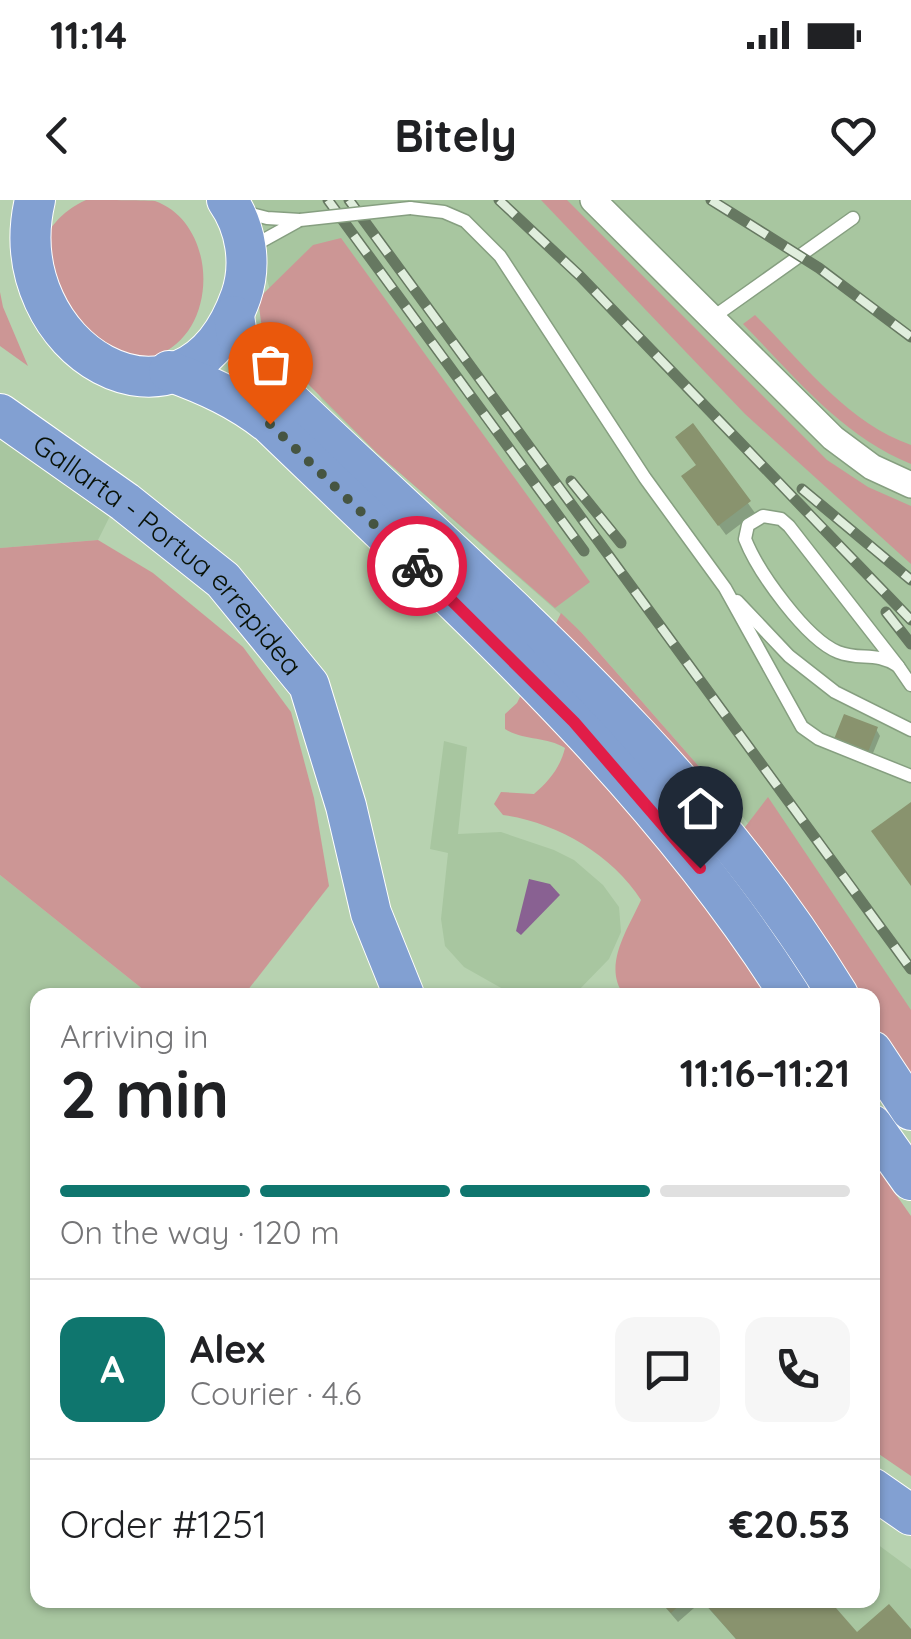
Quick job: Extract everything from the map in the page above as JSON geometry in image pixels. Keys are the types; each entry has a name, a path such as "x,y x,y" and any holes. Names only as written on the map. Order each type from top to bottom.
{"highway":[{"path":"35,200 19,236 8,243 25,307 37,329 63,355 96,372 120,377 145,377 195,359 217,340 234,316 245,284 246,250 231,205"},
{"path":"234,316 237,336 269,381 524,644 588,737 700,868 785,988"},
{"path":"170,371 246,404 670,770 779,902 834,988"},
{"name":"Gallarta - Portua errepidea","path":"0,414 125,502 223,580 309,685 346,806 371,912 401,988"},
{"path":"880,1062 911,1110"},
{"path":"880,1136 911,1180"},
{"path":"880,1494 911,1515"}],"street":[{"path":"593,200 833,438 872,466 911,485"}],"lane":[{"path":"231,205 267,218 300,220 410,208 444,212 466,221 500,256 645,478 725,588 802,727 819,740 911,776"},
{"path":"712,318 852,218"},
{"path":"246,250 300,220"},
{"path":"898,666 878,655 840,653 806,632 748,548 744,539 748,525 754,519 771,516 789,526 898,666 911,685"},
{"path":"725,588 806,671 852,702 911,730"}],"shaded area":[{"path":"86,200 155,201 176,213 191,232 200,254 200,303 191,326 176,344 155,356 101,362 36,254 56,222"},
{"path":"243,200 911,200 911,1061 880,1009 880,988 867,988 798,886 738,811 581,632 322,400 277,313"},
{"path":"541,200 567,200 827,460 868,487 911,506 911,564 745,414"},
{"path":"341,238 590,582 555,608 377,453 275,351 261,322 259,306 263,294 313,245"},
{"path":"0,292 3,307 28,366 0,346"},
{"path":"755,315 846,406 866,422 911,445 911,464 863,438 800,384 743,324"},
{"path":"0,433 112,512 98,540 0,548"},
{"path":"98,540 153,573 243,647 291,712 314,798 329,886 249,988 141,988 0,875 0,548"},
{"path":"561,613 738,811 656,842 697,888 761,988 620,988 616,960 641,900 615,868 581,843 542,825 503,815 494,804 501,792 534,794 553,774 565,748 505,729 505,714 517,703"},
{"path":"444,741 467,747 458,834 501,832 574,860 603,885 619,907 621,932 609,959 581,988 501,988 464,967 445,946 441,919 448,853 430,849"},
{"path":"768,797 911,1010 911,1083 880,1032 880,988 851,988 742,831"},
{"path":"0,875 141,988 30,988 30,1608 880,1608 880,1546 911,1569 911,1639 0,1639"},
{"path":"529,879 550,884 560,895 521,935 516,931"},
{"path":"880,1172 911,1216 911,1476 880,1455"}],"building":[{"path":"693,423 751,501 718,526 681,476 696,465 675,437"},
{"path":"844,714 878,727 868,752 834,739"},
{"path":"911,802 911,886 871,831"},
{"path":"889,1604 911,1629 911,1639 736,1639 709,1608 836,1608 857,1632"}],"railway":[{"path":"328,200 584,551"},
{"path":"349,200 911,969"},
{"path":"499,200 580,276 911,620"},
{"path":"711,200 819,268 911,337"},
{"path":"571,481 621,543"},
{"path":"802,489 911,580"},
{"path":"886,612 911,644"}],"way so far":[{"path":"270,424 417,566"}],"route":[{"path":"417,566 574,722 700,868"}]}
